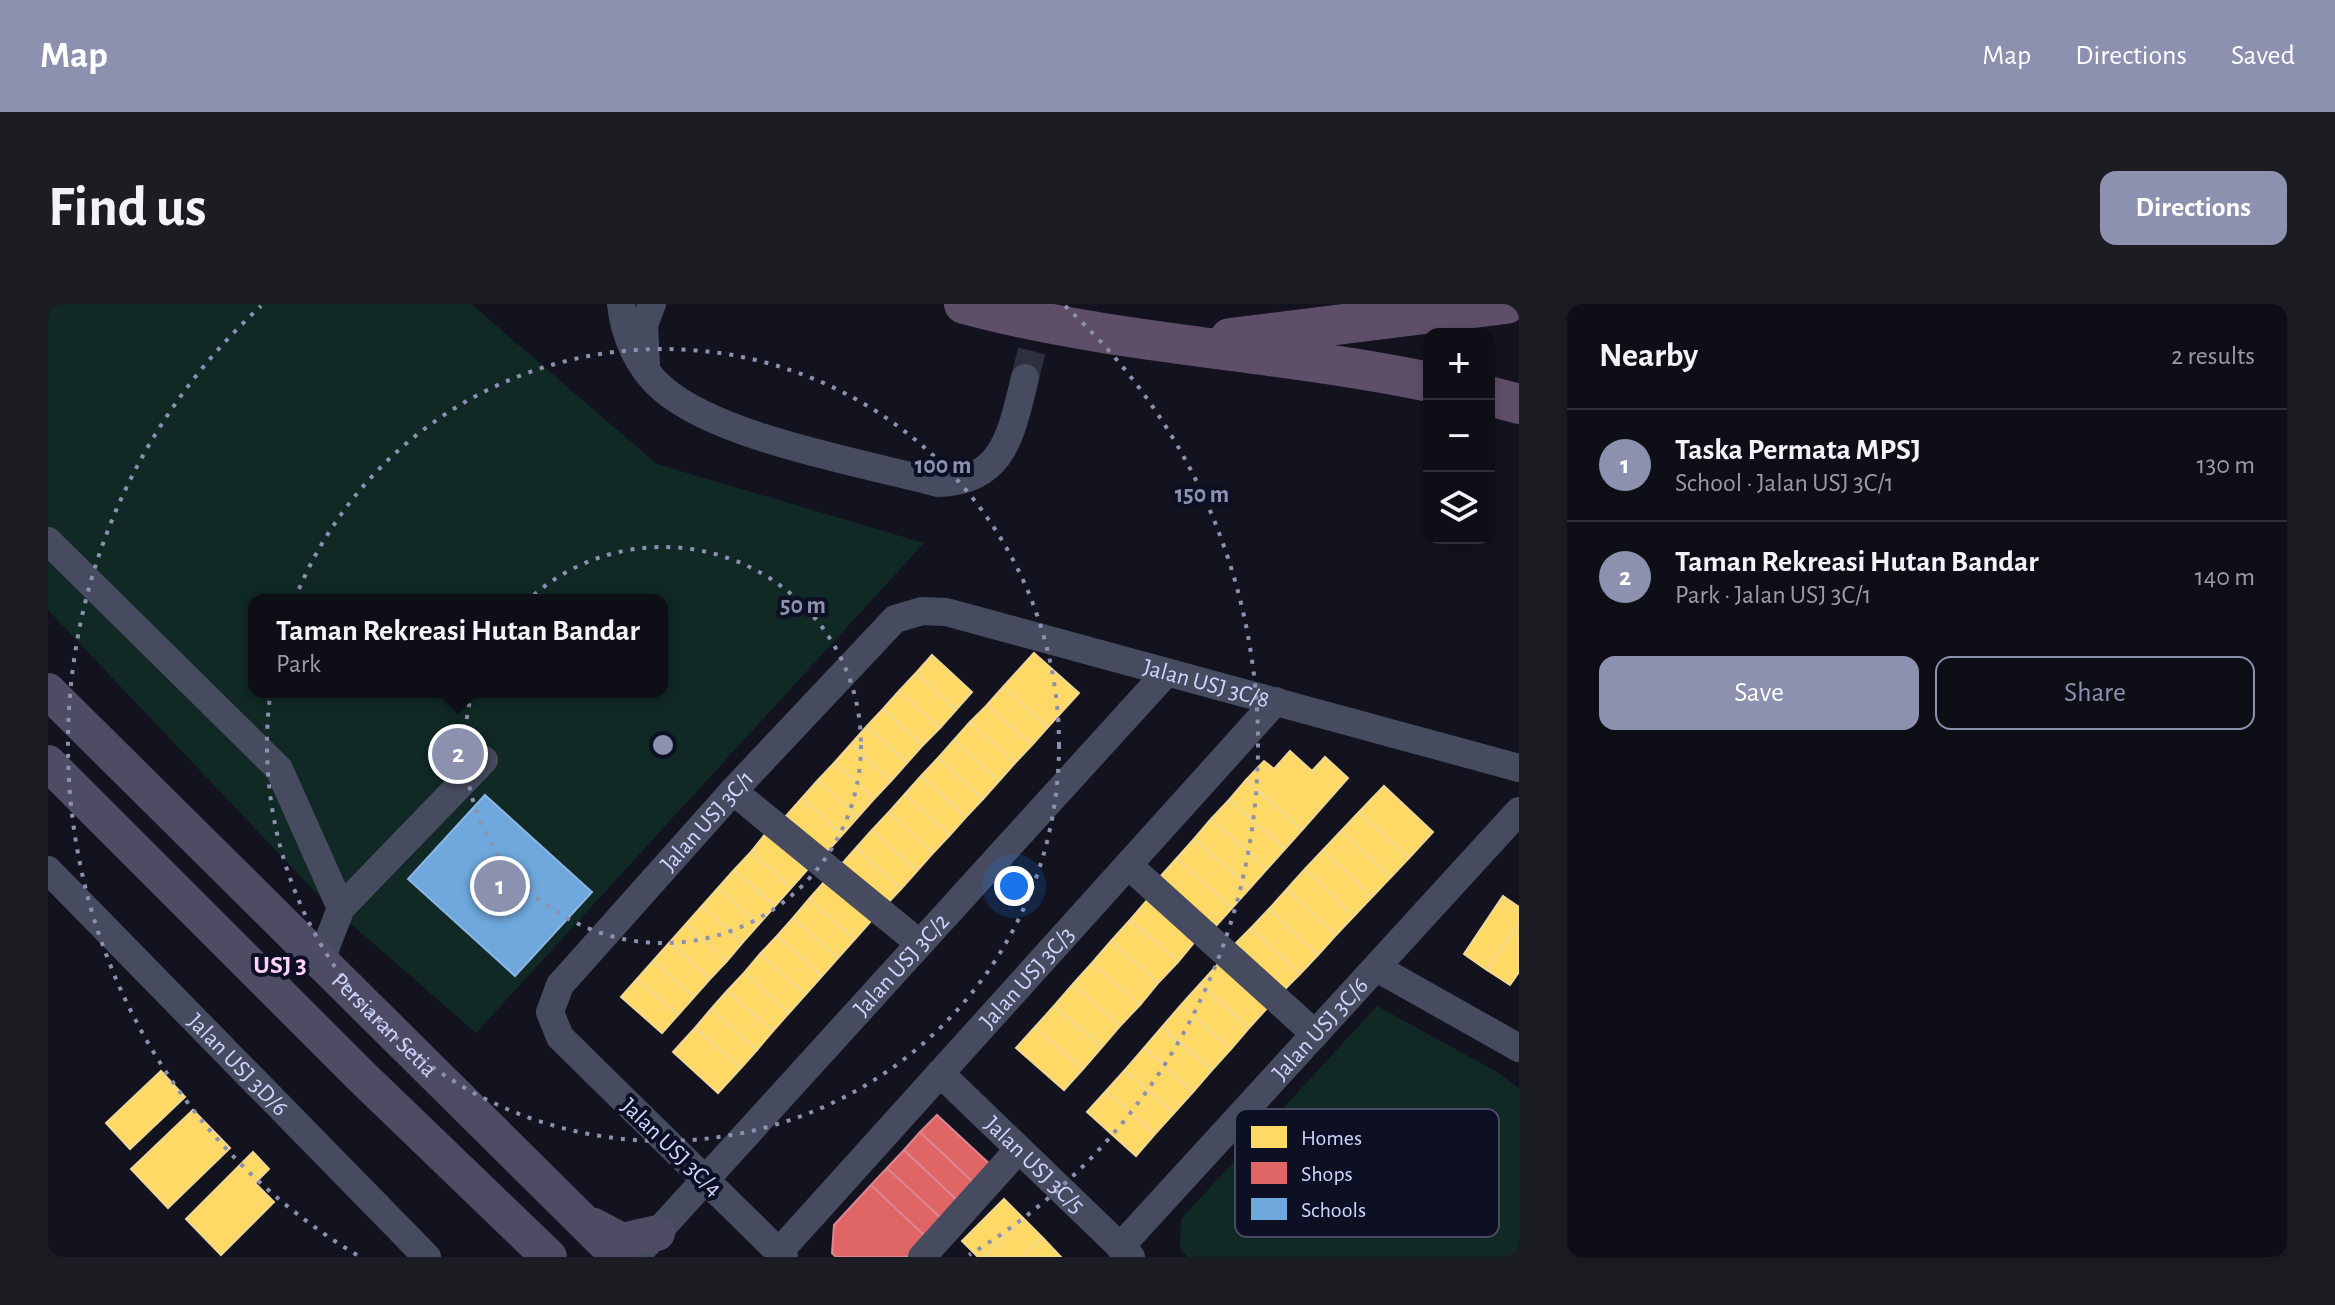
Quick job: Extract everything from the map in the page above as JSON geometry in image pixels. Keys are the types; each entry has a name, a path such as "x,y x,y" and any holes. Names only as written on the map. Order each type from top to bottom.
{"highway":[{"path":"964,304 1004,315 1178,345 1423,381"},
{"path":"1178,345 1506,304"},
{"path":"1495,398 1519,404"}],"main road":[{"name":"Persiaran Setia","path":"48,691 619,1257"},
{"path":"48,763 361,1076 549,1257"},
{"path":"573,1212 622,1241 648,1249"}],"street":[{"path":"621,304 624,331 648,373 663,390 727,427 938,483 966,482 982,473 999,454 1011,433 1025,378"},
{"path":"648,373 643,348 644,325 652,304"},
{"path":"48,541 279,769 341,908"},
{"name":"Jalan USJ 3C/8","path":"895,619 922,611 946,612 1519,768"},
{"name":"Jalan USJ 3C/1","path":"560,1037 550,1012 560,985 733,791 895,619"},
{"name":"Jalan USJ 3C/2","path":"648,1249 706,1179 1167,672"},
{"name":"Jalan USJ 3C/3","path":"781,1254 1276,701"},
{"path":"320,962 341,908 484,760"},
{"path":"733,791 919,943"},
{"name":"Jalan USJ 3C/6","path":"1250,1109 1519,811"},
{"path":"1128,865 1315,1034"},
{"name":"Jalan USJ 3D/6","path":"48,870 427,1257"},
{"path":"1377,968 1519,1048"},
{"name":"Jalan USJ 3C/4","path":"560,1037 781,1254"},
{"name":"Jalan USJ 3C/5","path":"940,1073 1125,1252"},
{"name":"Jalan USJ 3C/6","path":"1125,1252 1235,1126"},
{"path":"922,1257 1019,1149"}],"green space":[{"path":"48,304 471,304 657,464 924,543 476,1033 321,898 48,610"},
{"path":"1377,1006 1497,1072 1519,1088 1519,1257 1188,1257 1180,1249 1181,1219 1235,1160 1235,1237 1499,1237 1499,1109 1282,1109"}],"building: Homes":[{"path":"1034,653 1079,693 1048,727 1003,687"},
{"path":"932,655 972,692 956,710 916,673"},
{"path":"916,673 956,710 940,728 899,691"},
{"path":"1003,687 1048,727 1032,745 987,705"},
{"path":"899,691 940,728 923,745 883,709"},
{"path":"987,705 1032,745 1015,763 970,722"},
{"path":"883,709 923,745 907,763 867,726"},
{"path":"970,722 1015,763 999,781 954,740"},
{"path":"867,726 907,763 891,781 851,744"},
{"path":"954,740 999,781 983,799 938,758"},
{"path":"851,744 891,781 874,799 835,762"},
{"path":"1290,751 1312,771 1325,757 1348,778 1302,830 1246,780 1264,761 1274,769"},
{"path":"938,758 983,799 966,817 921,776"},
{"path":"835,762 874,799 858,817 818,780"},
{"path":"921,776 966,817 950,835 905,794"},
{"path":"818,780 858,817 842,835 802,798"},
{"path":"1246,780 1302,830 1285,849 1229,800"},
{"path":"1384,786 1433,832 1409,858 1359,812"},
{"path":"905,794 950,835 933,853 889,812"},
{"path":"802,798 842,835 826,853 786,816"},
{"path":"1229,800 1285,849 1267,869 1211,819"},
{"path":"889,812 933,853 917,871 872,830"},
{"path":"1359,812 1409,858 1391,877 1341,831"},
{"path":"1211,819 1267,869 1250,888 1194,839"},
{"path":"872,830 917,871 901,889 856,848"},
{"path":"1341,831 1391,877 1372,897 1323,850"},
{"path":"766,833 807,870 791,888 751,852"},
{"path":"1194,839 1250,888 1232,908 1177,858"},
{"path":"856,848 901,889 884,907 840,866"},
{"path":"1323,850 1372,897 1354,916 1305,869"},
{"path":"751,852 791,888 775,906 734,870"},
{"path":"1177,858 1232,908 1214,928 1159,878"},
{"path":"1305,869 1354,916 1336,935 1287,889"},
{"path":"734,870 775,906 759,924 718,888"},
{"path":"825,881 871,921 855,939 809,899"},
{"path":"718,888 759,924 743,942 702,906"},
{"path":"1287,889 1336,935 1318,955 1269,909"},
{"path":"1503,896 1519,907 1519,922 1487,970 1464,954"},
{"path":"1149,898 1196,940 1178,962 1130,920"},
{"path":"809,899 855,939 838,958 793,918"},
{"path":"702,906 743,942 727,961 686,924"},
{"path":"1269,909 1318,955 1300,974 1251,928"},
{"path":"793,918 838,958 822,976 777,936"},
{"path":"1130,920 1178,962 1158,983 1111,941"},
{"path":"1519,922 1519,972 1510,985 1487,970"},
{"path":"686,924 727,961 710,979 670,942"},
{"path":"1251,928 1300,974 1281,993 1232,947"},
{"path":"777,936 822,976 806,994 760,954"},
{"path":"1111,941 1158,983 1140,1005 1092,963"},
{"path":"670,942 710,979 694,997 653,961"},
{"path":"760,954 806,994 789,1013 744,973"},
{"path":"653,961 694,997 678,1015 637,979"},
{"path":"1092,963 1140,1005 1120,1026 1073,984"},
{"path":"1219,963 1269,1006 1249,1028 1200,984"},
{"path":"744,973 789,1013 773,1031 727,991"},
{"path":"637,979 678,1015 662,1033 621,997"},
{"path":"1073,984 1120,1026 1102,1047 1054,1006"},
{"path":"1200,984 1249,1028 1231,1049 1181,1005"},
{"path":"727,991 773,1031 757,1050 711,1009"},
{"path":"1181,1005 1231,1049 1212,1070 1162,1027"},
{"path":"1054,1006 1102,1047 1083,1069 1035,1027"},
{"path":"711,1009 757,1050 741,1068 695,1028"},
{"path":"1035,1027 1083,1069 1064,1090 1016,1048"},
{"path":"1162,1027 1212,1070 1193,1092 1144,1048"},
{"path":"695,1028 741,1068 718,1093 673,1052"},
{"path":"1144,1048 1193,1092 1174,1113 1125,1070"},
{"path":"1125,1070 1174,1113 1155,1134 1106,1091"},
{"path":"161,1071 185,1097 130,1149 106,1123"},
{"path":"1106,1091 1155,1134 1136,1156 1087,1112"},
{"path":"193,1110 230,1148 168,1208 131,1169"},
{"path":"253,1152 269,1169 255,1183 274,1202 221,1255 186,1219"},
{"path":"1004,1199 1023,1218 984,1257 978,1257 962,1241"},
{"path":"1023,1218 1042,1237 1022,1257 984,1257"},
{"path":"1042,1237 1061,1257 1022,1257"}],"building: Shops":[{"path":"937,1115 993,1167 976,1185 920,1132"},
{"path":"920,1132 976,1185 960,1203 904,1150"},
{"path":"904,1150 960,1203 943,1220 887,1168"},
{"path":"887,1168 943,1220 927,1238 871,1185"},
{"path":"871,1185 927,1238 909,1257 836,1257 832,1253 834,1225"}],"building: Schools":[{"path":"485,795 592,892 515,976 408,879"}],"tunnel":[{"path":"1025,378 1043,305"}],"place":[{"name":"Taman Rekreasi Hutan Bandar","path":"458,754"},
{"name":"Taska Permata MPSJ","path":"500,886"}],"district":[{"name":"USJ 3","path":"280,964"}]}
